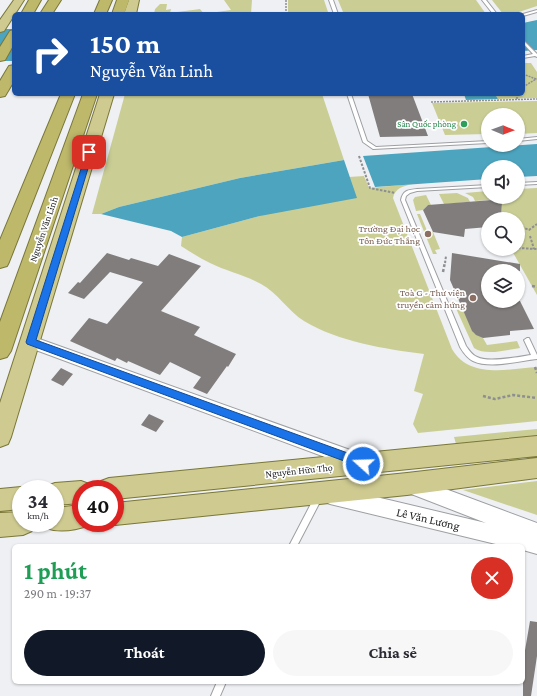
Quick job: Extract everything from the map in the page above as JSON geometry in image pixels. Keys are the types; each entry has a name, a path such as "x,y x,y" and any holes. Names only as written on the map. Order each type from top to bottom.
{"highway":[{"path":"28,12 35,0"},
{"path":"47,12 55,0"},
{"path":"101,12 106,0"},
{"path":"119,12 123,0"},
{"path":"0,57 12,37"},
{"path":"0,93 12,72"},
{"path":"0,262 65,100"},
{"name":"Nguyễn Văn Linh","path":"0,351 87,101"}],"main road":[{"path":"0,29 19,0"},
{"path":"131,12 134,0"},
{"name":"Nguyễn Văn Linh","path":"0,436 31,342 105,101"},
{"name":"Nguyễn Hữu Thọ","path":"124,488 537,446"},
{"path":"124,513 407,484 537,468"},
{"path":"0,500 12,499"},
{"path":"0,525 12,524"}],"street":[{"path":"31,342 363,464"},
{"name":"Lê Văn Lương","path":"407,484 537,533"},
{"name":"Lê Văn Lương","path":"320,493 376,508 537,544"}],"lane":[{"path":"331,0 335,12"},
{"path":"484,0 493,12"},
{"path":"525,14 537,11"},
{"path":"525,43 536,55"},
{"path":"525,57 536,55"},
{"path":"350,96 366,142 369,146 374,148 481,142"},
{"path":"525,139 537,138"},
{"path":"525,183 537,182"},
{"path":"481,186 416,190 408,192 404,195 403,200 463,347 468,354 477,360 486,362 536,357 527,340"},
{"path":"294,544 320,493"},
{"path":"215,696 221,684"}],"path":[{"path":"286,0 286,12"},
{"path":"525,75 536,79"},
{"path":"525,85 536,79"},
{"path":"431,102 537,100"},
{"path":"358,156 370,188 397,193"},
{"path":"525,228 528,230 537,224"},
{"path":"525,248 535,249 530,236"},
{"path":"442,278 446,256"},
{"path":"532,286 537,287"},
{"path":"534,365 537,373"},
{"path":"483,396 495,399 513,395 537,398"}],"green space":[{"path":"224,0 252,0 251,12 217,12 231,10"},
{"path":"288,0 324,0 328,12 288,12"},
{"path":"338,0 476,0 485,12 343,12"},
{"path":"492,0 537,0 537,6 519,12 501,12"},
{"path":"160,4 167,4 166,10 171,9 170,12 154,12 155,9"},
{"path":"200,9 202,12 178,12"},
{"path":"525,63 531,63 537,72 537,98 498,99 496,96 525,96"},
{"path":"124,96 323,96 344,160 240,178 119,207 101,214 92,214"},
{"name":"Sân Quốc phòng","path":"537,101 537,133 525,134 525,108 481,108 481,134 445,135 432,103"},
{"path":"364,176 369,188 413,184 400,188 393,198 452,349 459,358 468,365 479,368 502,370 537,367 537,421 418,433 413,424 423,394 414,391 424,354 362,344 318,328 298,317 273,292 261,284 210,263 181,246 182,237 260,216 349,177"},
{"path":"537,188 537,295 525,274 525,264 519,264 515,256 525,256 525,212 502,212 502,205 500,204 525,204 525,189"},
{"path":"481,192 481,200 475,201 473,197 465,193"},
{"path":"457,193 468,198 470,202 444,204 439,194"},
{"path":"426,195 431,205 428,205 423,210 416,211 413,200 415,197"},
{"path":"417,214 420,214 428,233 433,232 440,249 435,250 437,254 433,254"},
{"path":"460,303 474,333 483,338 487,345 517,341 520,348 484,352 474,348 454,304"},
{"path":"537,429 537,436 456,444 454,437"},
{"path":"537,481 537,515 463,490"}],"water":[{"path":"537,20 537,50 525,51 525,23"},
{"path":"0,29 12,29 12,61 0,61"},
{"path":"465,96 496,96 498,99 466,100"},
{"path":"537,144 537,176 525,177 525,160 481,160 481,179 375,187 363,156 481,148 481,152 525,152 525,145"},
{"path":"344,160 357,198 260,216 182,237 171,231 101,214 119,207 240,178"}],"building":[{"path":"369,96 413,96 428,136 380,137"},
{"path":"481,201 481,204 502,204 501,212 481,212 481,228 465,229 464,237 433,232 423,210 428,205"},
{"path":"107,253 129,260 131,258 158,266 169,254 201,266 161,311 200,327 194,335 236,354 207,394 193,388 201,377 170,362 160,375 128,361 127,363 117,358 115,361 70,341 89,318 107,324 143,282 110,272 84,299 68,293 78,282 80,283"},
{"name":"Toà G - Thư viện truyền cảm hứng","path":"452,253 520,264 481,264 481,308 524,308 534,329 510,331 510,335 483,338 476,335 472,331 450,280"},
{"path":"61,368 73,374 63,386 51,380"},
{"path":"149,414 164,421 156,432 141,425"},
{"path":"530,621 537,622 537,656 531,696 523,696 523,684 525,684 525,650"}],"place":[{"name":"Sân Quốc phòng","path":"464,124"},
{"name":"Trường Đại học Tôn Đức Thắng","path":"428,234"},
{"name":"Toà G - Thư viện truyền cảm hứng","path":"473,298"}],"route":[{"path":"89,152 31,342 363,464"}]}
